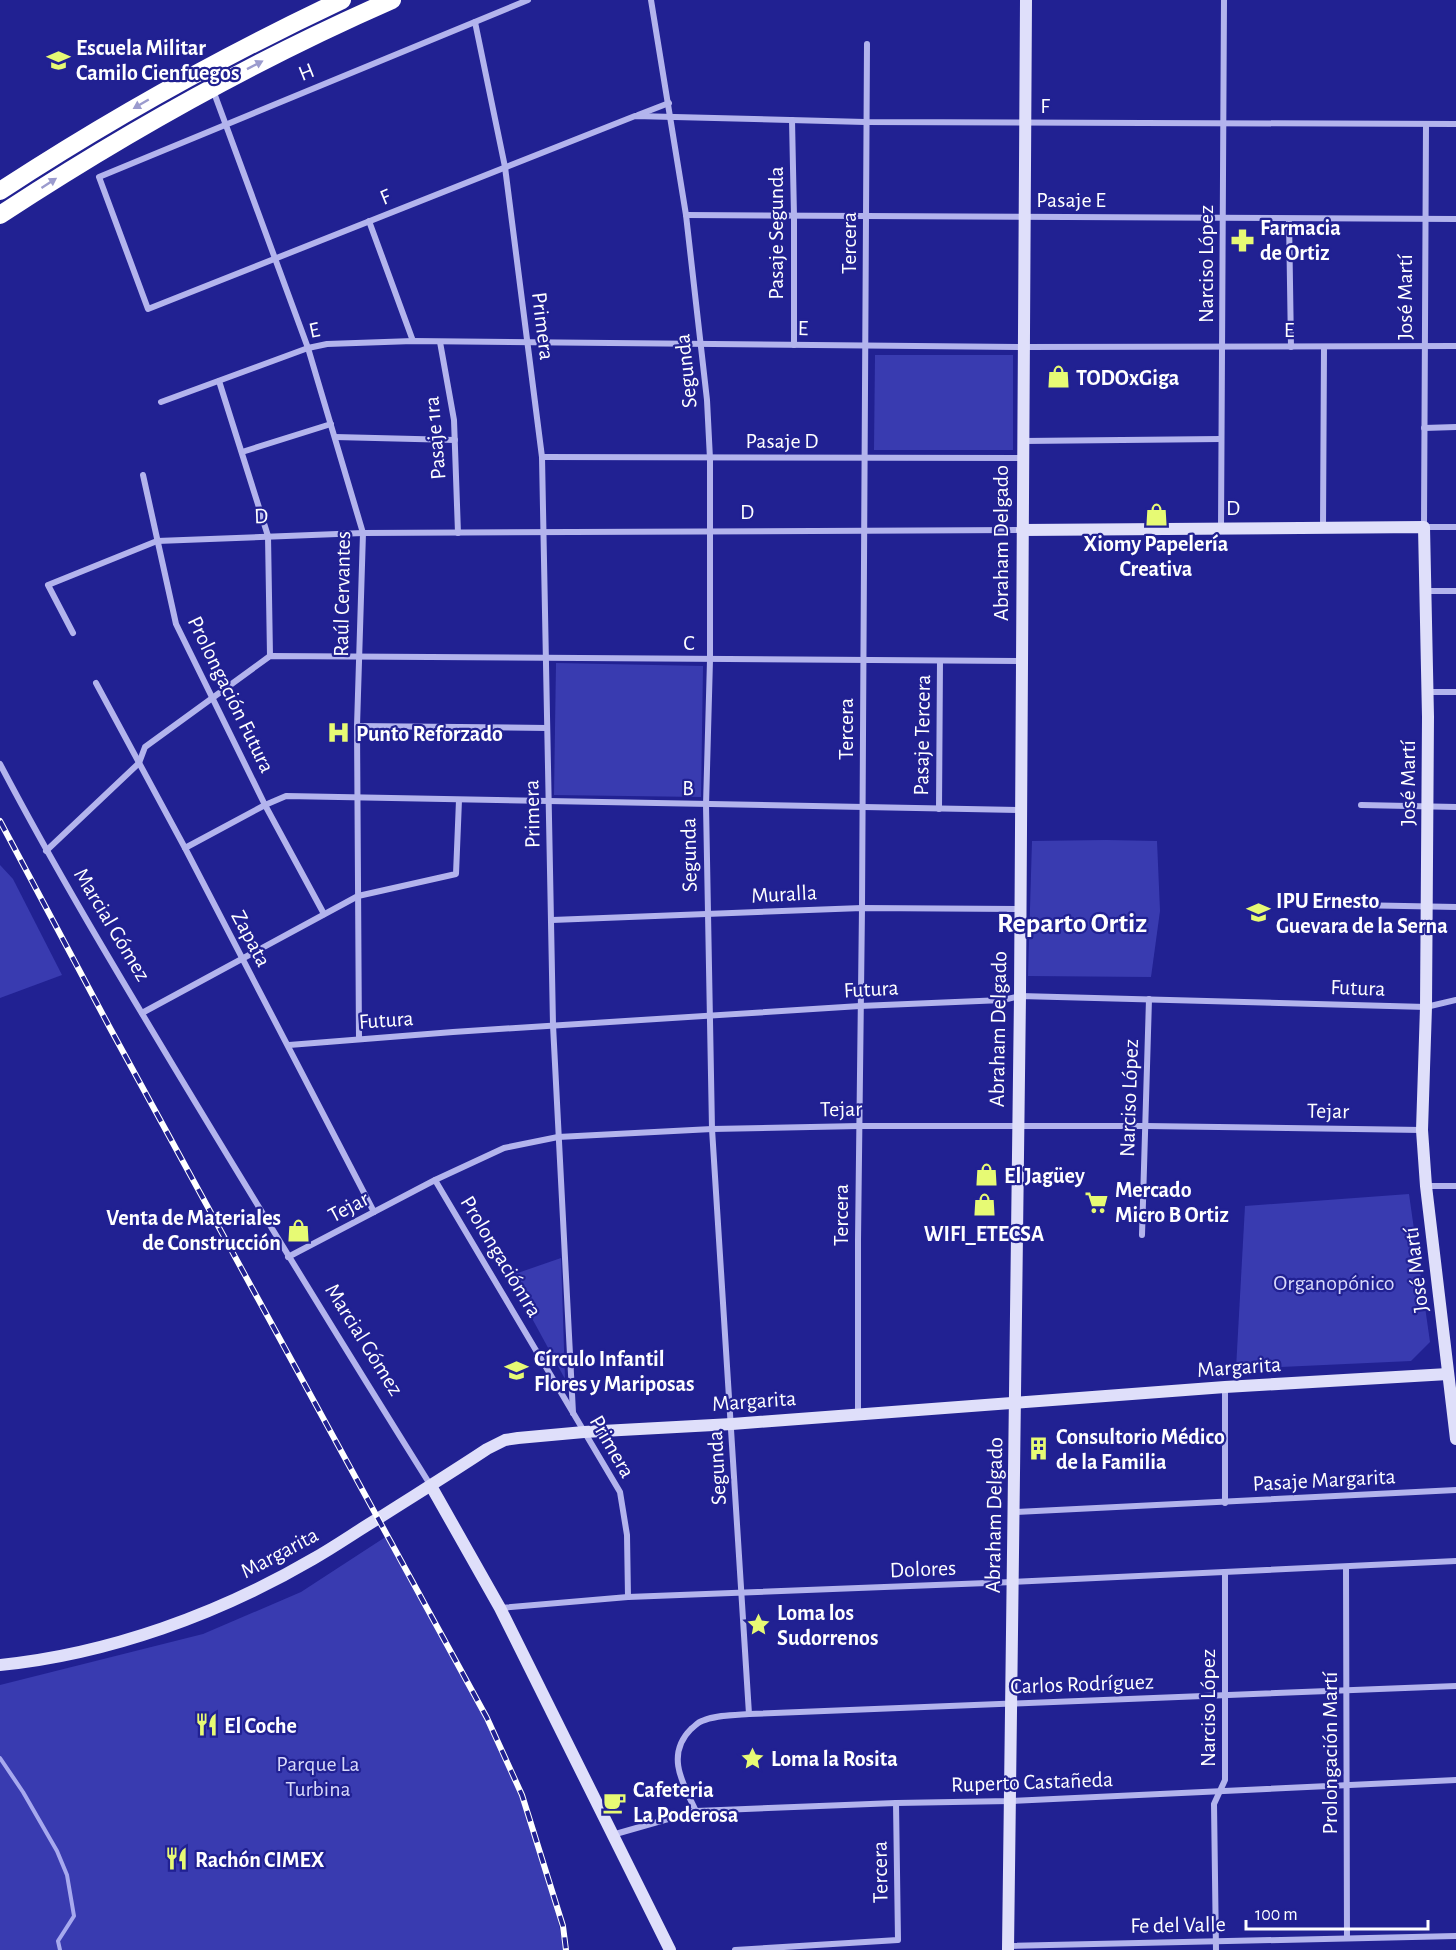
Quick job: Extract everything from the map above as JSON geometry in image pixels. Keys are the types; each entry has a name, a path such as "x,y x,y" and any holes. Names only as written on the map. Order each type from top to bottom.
{"highway":[{"path":"0,191 68,147 205,68 340,0"},
{"path":"0,215 77,165 212,87 336,25 392,0"}],"street":[{"path":"336,25 340,0"},
{"name":"H","path":"148,309 99,177 528,0"},
{"name":"Segunda","path":"651,0 686,215 707,400 710,459 710,660 706,805 712,1129 749,1714"},
{"name":"Abraham Delgado","path":"1008,1948 1020,996 1026,0"},
{"name":"Narciso López","path":"1221,528 1224,347 1222,218 1224,0"},
{"name":"Primera","path":"475,22 505,167 542,457 554,1025 573,1413 620,1492 627,1535 628,1597"},
{"name":"Tercera","path":"858,1413 867,44"},
{"name":"Raúl Cervantes","path":"205,68 309,348 363,533 356,798 359,1039"},
{"name":"F","path":"148,309 669,103"},
{"name":"F","path":"635,116 865,122 1456,124"},
{"name":"Pasaje Segunda","path":"792,120 794,345"},
{"name":"José Martí","path":"1426,124 1424,527 1428,807 1422,1130 1426,1186 1452,1374 1456,1439"},
{"name":"Pasaje E","path":"686,215 1456,219"},
{"path":"1289,219 1291,347"},
{"path":"369,221 413,341"},
{"name":"E","path":"161,402 309,348 327,344 413,341 1024,347 1456,346"},
{"name":"Pasaje 1ra","path":"440,342 454,420 458,533"},
{"path":"1323,528 1324,347"},
{"path":"46,851 139,763 145,747 270,656 268,536 219,381"},
{"path":"242,452 331,424"},
{"path":"1424,428 1456,428"},
{"path":"335,437 455,440"},
{"path":"1022,441 1221,439"},
{"name":"Pasaje D","path":"542,457 1022,458"},
{"name":"Prolongación Futura","path":"143,475 176,624 265,805 324,914"},
{"name":"D","path":"73,633 48,585 158,541 363,533 1456,526"},
{"path":"1426,591 1456,591"},
{"name":"C","path":"270,656 1021,662"},
{"name":"Pasaje Tercera","path":"939,809 940,661"},
{"name":"Zapata","path":"96,683 289,1045 374,1212"},
{"path":"1428,692 1456,692"},
{"path":"357,726 547,728"},
{"name":"Marcial Gómez","path":"0,764 46,851 288,1257 431,1486 500,1608 670,1950"},
{"name":"B","path":"185,848 286,796 1020,810"},
{"path":"142,1013 358,896 456,874 459,800"},
{"path":"1361,805 1456,807"},
{"path":"1352,905 1456,907"},
{"name":"Muralla","path":"552,920 862,908 1019,909"},
{"name":"Futura","path":"289,1045 554,1025 860,1006 1003,1000 1020,996 1426,1007 1456,1000"},
{"name":"Narciso López","path":"1142,1235 1149,999"},
{"name":"Tejar","path":"288,1257 435,1180 504,1148 558,1137 712,1129 859,1126 1146,1126 1422,1130"},
{"name":"Prolongación1ra","path":"435,1180 573,1413"},
{"path":"1426,1186 1456,1186"},
{"name":"Margarita","path":"0,1665 122,1641 193,1617 254,1591 314,1559 487,1449 505,1440 584,1432 732,1424 1225,1387 1452,1374"},
{"path":"1225,1387 1225,1503"},
{"name":"Pasaje Margarita","path":"1014,1512 1456,1490"},
{"name":"Dolores","path":"500,1608 628,1597 742,1594 1456,1561"},
{"name":"Prolongación Martí","path":"1346,1567 1347,1938"},
{"name":"Narciso López","path":"1216,1950 1214,1804 1225,1780 1225,1572"},
{"name":"Carlos Rodríguez","path":"696,1811 679,1775 680,1742 699,1721 710,1718 749,1714 1456,1686"},
{"name":"Ruperto Castañeda","path":"612,1835 696,1811 1010,1801 1456,1780"},
{"name":"Tercera","path":"735,1950 898,1940 896,1803"},
{"name":"Fe del Valle","path":"1008,1948 1456,1936"}],"green space":[{"path":"875,355 1013,355 1013,450 874,450"},
{"path":"556,663 703,666 701,797 554,795"},
{"path":"1032,841 1157,841 1160,911 1151,977 1028,976"},
{"path":"0,865 13,879 62,975 0,998"},
{"name":"Organopónico","path":"1409,1194 1430,1342 1411,1361 1236,1369 1245,1206"},
{"path":"561,1258 565,1379 509,1276"},
{"name":"Parque La Turbina","path":"387,1536 496,1738 522,1800 554,1901 564,1950 0,1950 0,1685 203,1634 301,1592"}],"waterway":[{"path":"0,1758 23,1792 57,1851 67,1875 74,1916 58,1941 60,1950"}],"railway":[{"path":"0,821 110,1028 487,1718 522,1795 563,1926 566,1950"}],"place":[{"name":"Escuela Militar Camilo Cienfuegos","path":"58,60"},
{"name":"Farmacia de Ortiz","path":"1242,240"},
{"name":"TODOxGiga","path":"1058,377"},
{"name":"Xiomy Papelería Creativa","path":"1156,514"},
{"name":"Punto Reforzado","path":"338,733"},
{"name":"IPU Ernesto Guevara de la Serna","path":"1258,913"},
{"name":"El Jagüey","path":"986,1175"},
{"name":"Mercado Micro B Ortiz","path":"1097,1202"},
{"name":"WIFI_ETECSA","path":"984,1204"},
{"name":"Venta de Materiales de Construcción","path":"299,1230"},
{"name":"Círculo Infantil Flores y Mariposas","path":"516,1371"},
{"name":"Consultorio Médico de la Familia","path":"1038,1449"},
{"name":"Loma los Sudorrenos","path":"759,1625"},
{"name":"El Coche","path":"206,1725"},
{"name":"Loma la Rosita","path":"753,1758"},
{"name":"Cafeteria La Poderosa","path":"615,1802"},
{"name":"Rachón CIMEX","path":"177,1859"}],"district":[{"name":"Reparto Ortiz","path":"1072,922"}]}
